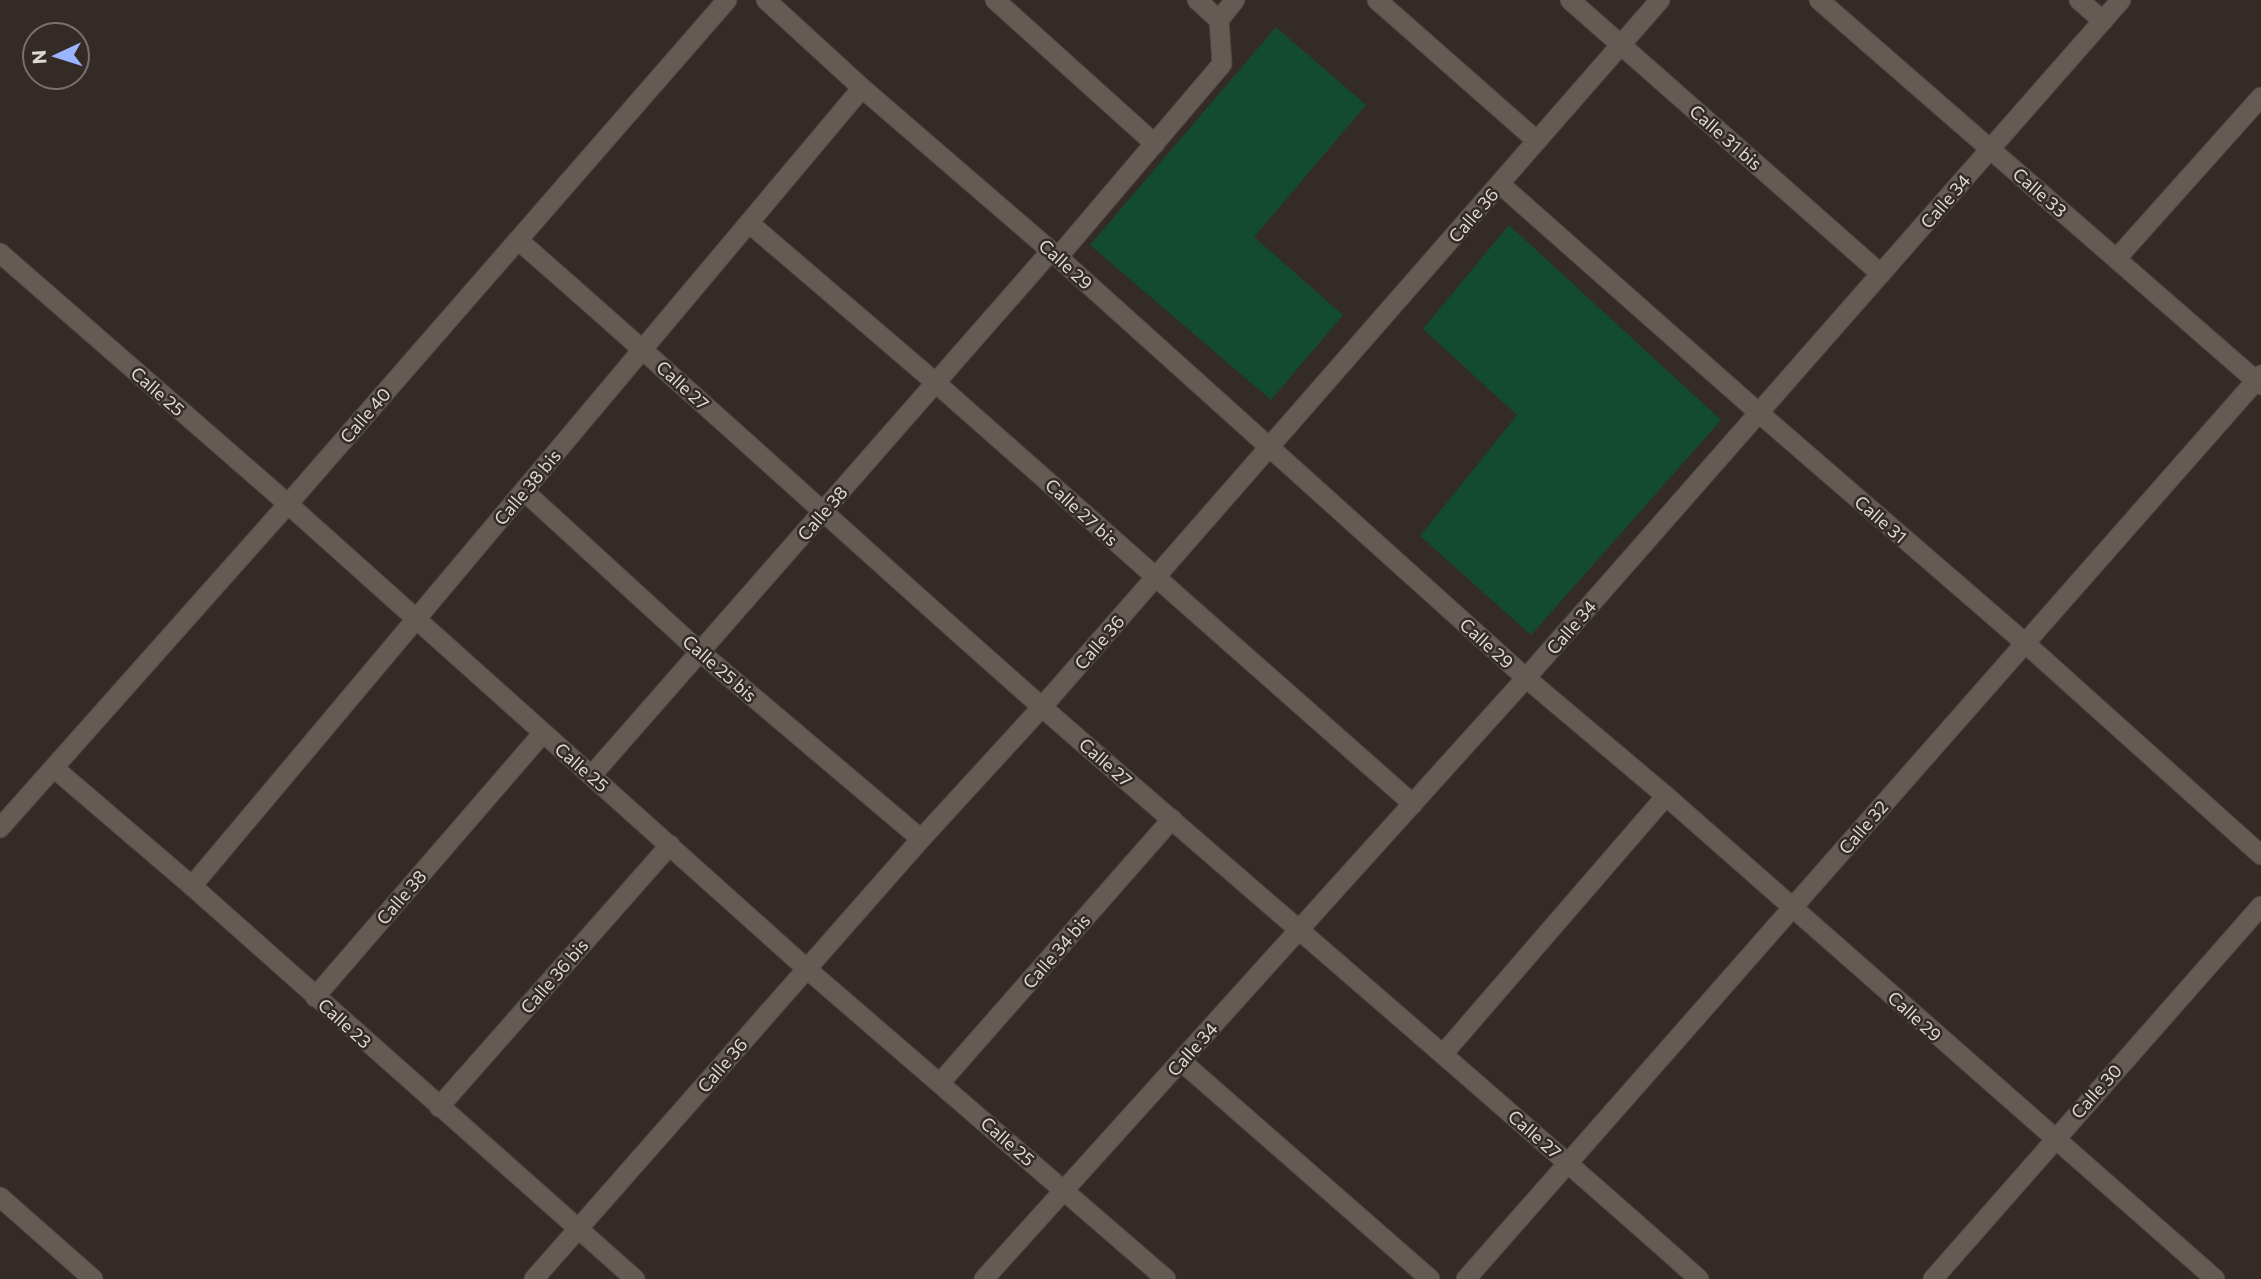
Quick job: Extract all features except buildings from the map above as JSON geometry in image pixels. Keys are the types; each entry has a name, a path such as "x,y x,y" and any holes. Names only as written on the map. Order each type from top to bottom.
{"street":[{"name":"Calle 40","path":"0,828 288,504 727,0"},
{"name":"Calle 29","path":"766,0 862,88 1054,254 1526,678 1666,796 2215,1279"},
{"path":"995,0 1155,144"},
{"path":"1196,0 1219,20 1235,0"},
{"path":"1377,0 1537,141"},
{"name":"Calle 31 bis","path":"1570,0 1881,274"},
{"name":"Calle 36","path":"534,1279 921,839 1042,707 1660,0"},
{"name":"Calle 33","path":"1819,0 2259,380"},
{"path":"2078,0 2103,21"},
{"name":"Calle 34","path":"984,1279 1526,678 2121,0"},
{"name":"Calle 38","path":"592,775 936,383 1155,144 1222,64 1219,20"},
{"name":"Calle 38 bis","path":"192,886 862,88"},
{"path":"2117,258 2261,97"},
{"name":"Calle 31","path":"1500,184 2025,643 2261,855"},
{"name":"Calle 27 bis","path":"749,223 936,383 1413,804"},
{"name":"Calle 27","path":"518,240 1042,707 1699,1279"},
{"name":"Calle 25","path":"0,253 288,504 807,969 1166,1279"},
{"name":"Calle 32","path":"1466,1279 2259,380"},
{"name":"Calle 25 bis","path":"524,491 700,652 921,839"},
{"name":"Calle 38","path":"315,997 543,733"},
{"name":"Calle 23","path":"54,768 192,886 635,1279"},
{"path":"1443,1054 1666,796"},
{"name":"Calle 34 bis","path":"940,1083 1172,819"},
{"name":"Calle 36 bis","path":"439,1107 670,845"},
{"name":"Calle 30","path":"1933,1279 2261,906"},
{"path":"1181,1061 1430,1279"},
{"path":"0,1197 88,1277"}],"green space":[{"path":"1276,27 1366,105 1254,237 1343,315 1271,400 1090,245"},
{"path":"1509,225 1721,420 1531,635 1420,536 1517,415 1423,329"}]}
